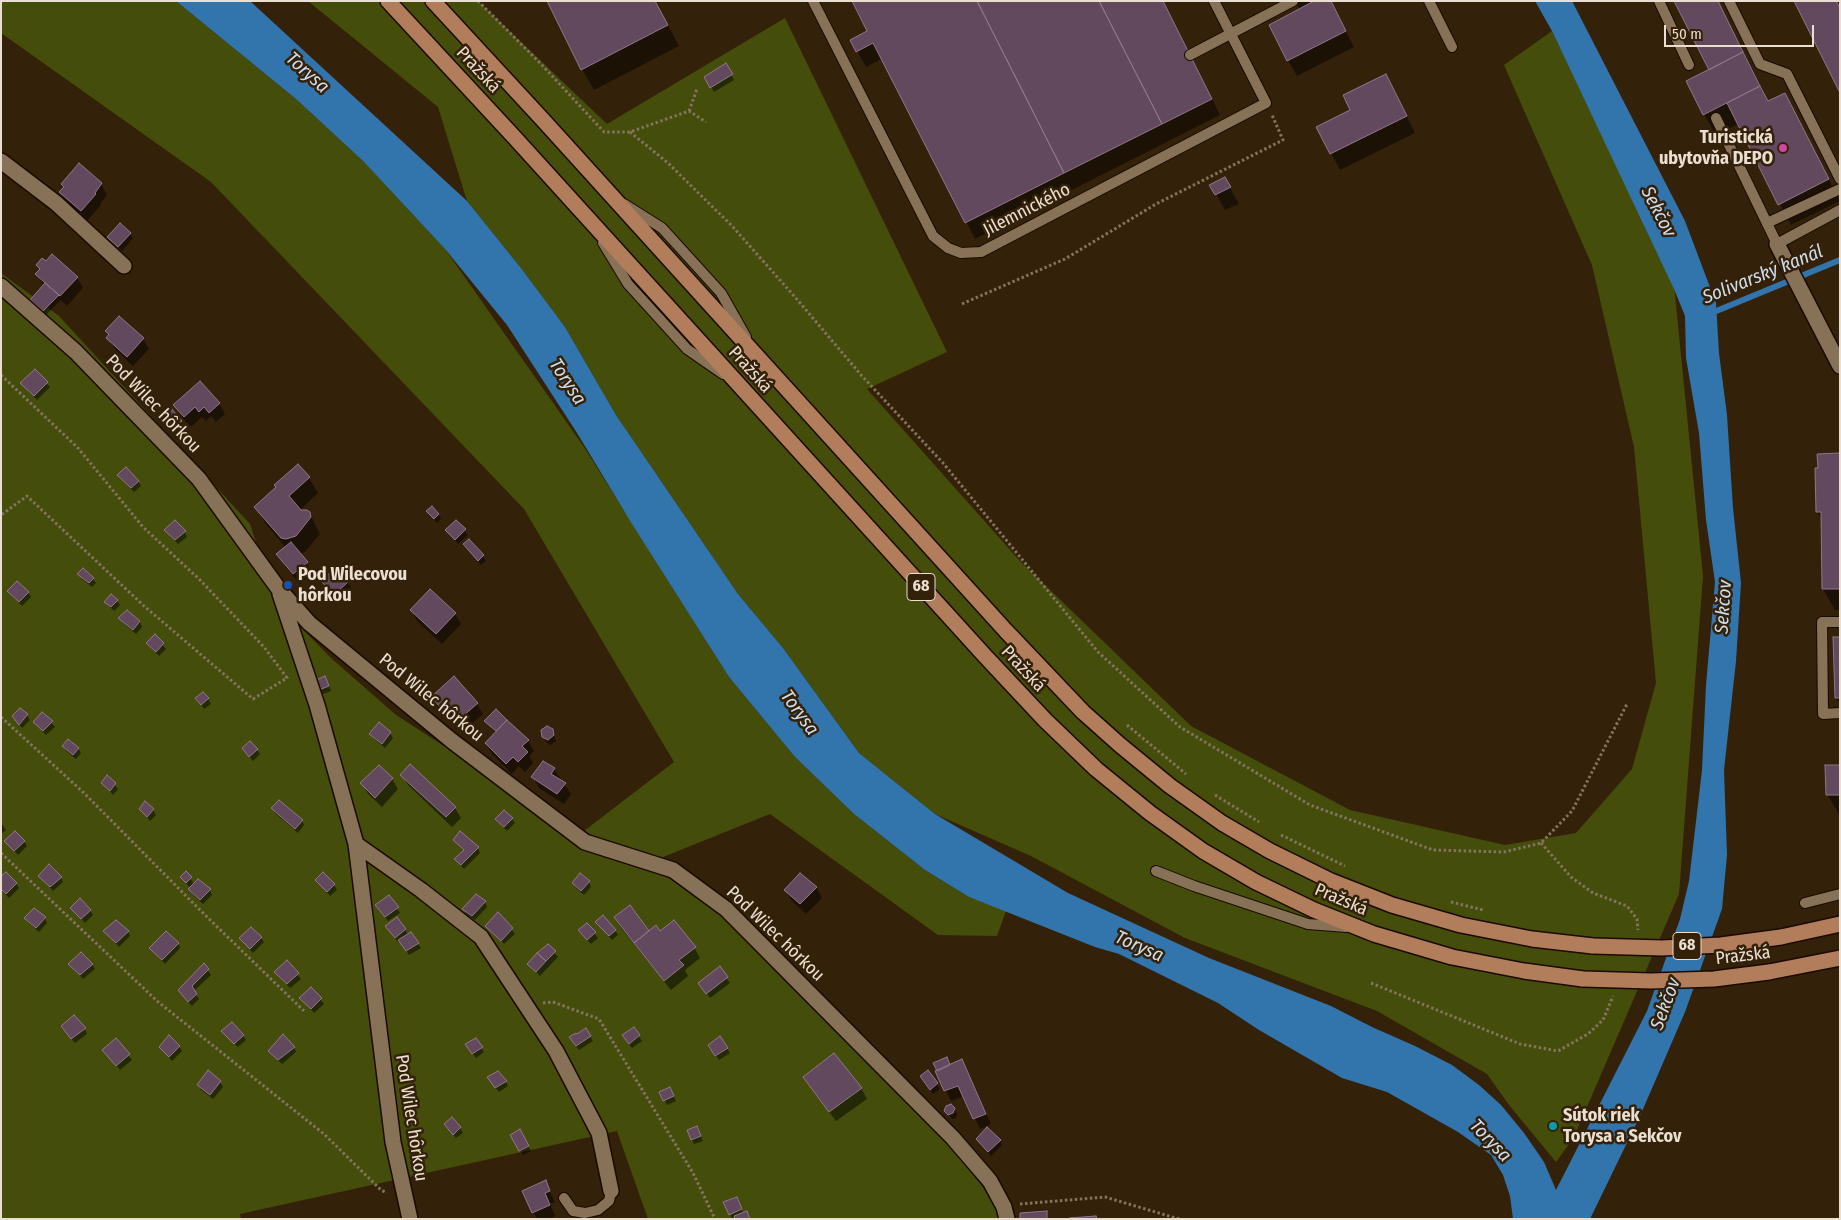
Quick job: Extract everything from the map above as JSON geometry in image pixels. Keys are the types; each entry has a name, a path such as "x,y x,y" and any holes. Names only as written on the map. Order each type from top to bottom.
{"main road":[{"name":"Pražská","path":"388,1 592,222 984,656 1045,720 1096,769 1150,813 1203,851 1256,882 1314,910 1374,934 1452,957 1524,971 1583,979 1714,979 1769,972 1840,958"},
{"name":"Pražská","path":"433,1 612,195 1006,631 1083,712 1163,780 1215,818 1270,851 1322,877 1392,905 1461,925 1532,939 1593,946 1662,948 1722,944 1781,937 1840,924"}],"street":[{"path":"1,161 56,203 124,266"},
{"path":"1777,244 1840,366"},
{"name":"Pod Wilec hôrkou","path":"1,286 76,352 199,479 278,588 310,622 452,741 585,842 673,870 726,908 952,1138 990,1181 1006,1213"},
{"name":"Pod Wilec hôrkou","path":"278,588 317,705 356,844 393,1142 409,1212"},
{"path":"356,844 421,890 480,937 556,1052 599,1133 611,1191"}],"lane":[{"name":"Jilemnického","path":"813,1 933,236 948,248 961,253 981,252 1266,104"},
{"path":"1214,1 1266,104"},
{"path":"1190,55 1293,1"},
{"path":"1429,1 1452,47"},
{"path":"1659,1 1689,65"},
{"path":"1729,1 1760,64 1787,74 1840,179"},
{"path":"1716,118 1777,244 1840,210"},
{"path":"1767,223 1840,189"},
{"path":"1840,622 1822,622 1822,631 1823,714 1840,713"},
{"path":"1156,871 1194,886 1308,924 1357,927"},
{"path":"1805,903 1840,894"},
{"path":"564,1198 572,1215 586,1213 598,1210 609,1201 611,1191"}],"path":[{"path":"478,1 541,64 604,132 630,132 690,110"},
{"path":"690,110 697,89"},
{"path":"962,304 1065,259 1156,204 1283,140 1266,104"},
{"path":"690,110 706,122"},
{"path":"630,132 668,163 732,226 795,296 862,376 943,463 1098,652 1180,728 1310,805 1433,850 1504,852 1542,843 1572,811 1626,704"},
{"path":"1,375 78,448 143,527 199,579 264,647 287,678 253,699 144,606 27,496 1,515"},
{"path":"1,717 84,792 204,914 304,1011"},
{"path":"1124,723 1190,777"},
{"path":"1214,794 1263,825"},
{"path":"1280,834 1351,869"},
{"path":"1,853 157,1001 324,1134 381,1190 409,1212"},
{"path":"1442,900 1488,911"},
{"path":"525,1004 553,1002 599,1019 693,1173 715,1219"},
{"path":"1006,1213 1028,1202 1105,1197 1179,1219"}],"green space":[{"path":"1,1 176,1 296,99 363,161 445,249 584,447 729,677 795,757 854,814 925,870 969,897 1006,911 997,936 938,935 770,814 663,857 948,1144 998,1206 1000,1219 648,1219 617,1131 240,1214 241,1219 1,1219 1,273 59,316 250,524 269,583 282,608 331,658 396,715 481,770 551,827 580,834 674,762 524,509 211,182 1,33"},
{"path":"308,1 478,1 607,124 785,18 947,352 867,389 1020,561 1191,726 1350,810 1505,845 1576,833 1632,769 1656,683 1634,447 1592,265 1504,65 1552,31 1674,285 1703,576 1679,894 1574,1137 1556,1162 1509,1105 1487,1074 1377,1011 1185,938 1031,856 935,814 859,753 783,648 738,594 616,415 565,327 467,201 438,107"}],"water":[{"path":"176,1 250,1 467,201 565,327 616,415 738,594 783,648 859,753 935,814 1068,893 1209,958 1331,1006 1452,1065 1479,1085 1501,1105 1544,1162 1556,1190 1647,1011 1680,919 1689,881 1702,770 1706,685 1715,582 1706,520 1699,433 1686,358 1685,316 1552,31 1535,1 1572,1 1685,221 1716,303 1741,583 1736,661 1724,770 1727,855 1722,909 1685,1012 1640,1116 1590,1219 1513,1219 1510,1196 1503,1175 1491,1155 1458,1132 1387,1092 1342,1078 1259,1030 1218,1003 1119,954 1095,947 969,897 925,870 854,814 795,757 729,677 577,433 507,325 445,249 363,161 296,99"}],"building":[{"path":"547,1 655,1 668,25 581,70"},
{"path":"852,1 977,1 1064,173 965,223 873,43 856,52 850,40 867,31"},
{"path":"977,1 1099,1 1162,124 1064,173"},
{"path":"1099,1 1163,1 1212,99 1162,124"},
{"path":"1314,1 1331,1 1346,31 1287,61 1269,25"},
{"path":"1674,1 1718,1 1743,52 1709,70"},
{"path":"1794,1 1836,1 1840,8 1840,93"},
{"path":"1743,52 1760,86 1703,115 1686,81"},
{"path":"726,63 733,74 710,88 704,77"},
{"path":"1386,74 1407,116 1330,154 1316,127 1350,110 1343,95"},
{"path":"1760,86 1768,101 1785,93 1829,179 1778,205 1727,103"},
{"path":"79,163 102,183 96,194 81,211 59,192 64,187 61,184"},
{"path":"1225,177 1231,187 1215,195 1209,185"},
{"path":"120,223 131,233 118,247 107,237"},
{"path":"52,254 78,277 60,296 35,274 40,269 36,265 42,258 46,261"},
{"path":"45,283 59,295 43,311 30,300"},
{"path":"119,316 144,338 127,357 106,338 109,334 105,331"},
{"path":"35,369 48,382 34,396 20,383"},
{"path":"200,381 220,403 209,413 204,407 199,412 195,407 184,417 173,405"},
{"path":"171,408 182,421 173,429 162,416"},
{"path":"1840,453 1840,589 1822,589 1821,512 1816,512 1815,468 1818,468 1817,454"},
{"path":"298,464 310,477 289,496 301,510 310,512 311,517 296,536 286,539 281,538 254,507 276,487 274,485"},
{"path":"126,467 139,481 131,488 117,475"},
{"path":"432,506 439,514 434,519 426,511"},
{"path":"175,520 186,531 175,540 164,530"},
{"path":"456,520 466,529 455,540 445,530"},
{"path":"469,539 484,555 478,561 463,544"},
{"path":"291,542 308,562 293,574 276,554"},
{"path":"336,567 349,581 334,595 321,581"},
{"path":"83,568 94,578 89,583 77,574"},
{"path":"17,581 29,592 19,602 7,591"},
{"path":"430,589 456,613 436,634 410,610"},
{"path":"111,594 118,600 111,607 104,602"},
{"path":"127,610 140,621 133,630 118,618"},
{"path":"155,634 164,643 156,652 146,643"},
{"path":"1833,637 1840,637 1840,698 1835,698"},
{"path":"325,676 329,686 319,690 316,680"},
{"path":"454,676 478,703 463,716 459,712 451,719 431,697"},
{"path":"203,692 209,698 201,705 195,698"},
{"path":"20,708 28,714 19,725 12,716"},
{"path":"496,709 507,720 496,731 484,721"},
{"path":"42,712 53,721 43,731 33,722"},
{"path":"507,720 529,740 522,746 528,752 518,762 513,757 506,764 485,743"},
{"path":"379,722 391,732 382,744 369,734"},
{"path":"547,726 553,729 554,735 548,740 542,737 541,730"},
{"path":"68,739 79,748 73,755 62,746"},
{"path":"250,741 258,749 249,757 242,748"},
{"path":"543,761 555,768 551,774 566,783 557,794 531,777"},
{"path":"410,764 456,807 446,817 400,775"},
{"path":"379,765 393,778 375,798 360,783"},
{"path":"1825,765 1840,765 1840,795 1826,795"},
{"path":"107,775 116,783 110,791 101,783"},
{"path":"279,800 303,820 295,829 271,808"},
{"path":"145,801 154,809 147,817 139,809"},
{"path":"504,810 513,818 504,827 495,819"},
{"path":"15,831 25,841 14,851 4,841"},
{"path":"460,831 479,847 461,865 454,859 464,850 453,840"},
{"path":"49,864 62,877 50,887 38,876"},
{"path":"186,871 192,877 186,883 180,877"},
{"path":"6,872 17,883 6,894 1,889 1,876"},
{"path":"323,872 335,884 327,892 315,880"},
{"path":"580,873 590,881 581,891 572,883"},
{"path":"800,873 817,887 800,904 784,890"},
{"path":"198,879 211,889 200,900 188,889"},
{"path":"476,894 486,901 472,916 462,909"},
{"path":"389,895 399,907 385,917 375,905"},
{"path":"80,898 91,910 81,919 70,908"},
{"path":"630,905 649,931 634,943 614,917"},
{"path":"34,908 46,917 36,928 24,918"},
{"path":"498,912 513,928 501,941 485,926"},
{"path":"603,915 616,930 609,936 595,922"},
{"path":"397,917 406,929 395,938 385,926"},
{"path":"116,920 129,931 116,943 103,931"},
{"path":"674,920 696,947 679,960 684,965 664,981 634,943 656,925 660,931"},
{"path":"587,923 596,932 587,940 578,930"},
{"path":"251,927 262,937 250,949 239,938"},
{"path":"166,931 179,943 162,960 149,948"},
{"path":"411,932 419,943 406,951 398,940"},
{"path":"548,944 556,951 546,961 537,953"},
{"path":"81,952 93,964 80,975 68,964"},
{"path":"537,953 546,961 536,972 527,964"},
{"path":"287,960 299,973 287,984 274,972"},
{"path":"204,963 209,969 192,986 197,994 188,1002 178,990"},
{"path":"720,966 728,977 706,994 698,983"},
{"path":"311,987 322,998 311,1009 299,998"},
{"path":"74,1015 86,1028 71,1039 61,1026"},
{"path":"232,1022 244,1035 234,1044 221,1031"},
{"path":"634,1027 640,1035 629,1044 622,1035"},
{"path":"586,1028 591,1036 576,1046 569,1037"},
{"path":"283,1034 295,1047 278,1060 268,1051"},
{"path":"169,1035 180,1046 169,1057 159,1047"},
{"path":"720,1036 728,1048 715,1056 708,1045"},
{"path":"116,1038 130,1054 116,1066 102,1050"},
{"path":"476,1038 483,1047 472,1054 465,1044"},
{"path":"834,1053 862,1088 829,1112 803,1077"},
{"path":"947,1057 950,1065 937,1071 933,1063"},
{"path":"962,1059 986,1114 973,1119 958,1086 944,1091 935,1071"},
{"path":"208,1070 221,1081 210,1095 197,1085"},
{"path":"928,1070 938,1083 930,1090 920,1076"},
{"path":"498,1071 507,1081 495,1088 487,1077"},
{"path":"670,1087 674,1096 663,1101 659,1092"},
{"path":"951,1104 955,1108 953,1113 948,1115 944,1111 946,1106"},
{"path":"452,1117 461,1127 453,1135 444,1124"},
{"path":"697,1126 701,1136 691,1140 687,1130"},
{"path":"987,1127 1001,1140 988,1152 976,1139"},
{"path":"520,1129 529,1146 519,1151 510,1135"},
{"path":"546,1180 550,1191 545,1193 550,1205 532,1213 522,1191"},
{"path":"737,1197 742,1209 729,1215 723,1202"},
{"path":"747,1211 750,1219 735,1219 734,1216"},
{"path":"1047,1211 1047,1219 1020,1219 1020,1213"},
{"path":"1096,1216 1097,1219 1069,1219 1069,1218"}],"waterway":[{"name":"Solivarský kanál","path":"1709,314 1840,260"}],"place":[{"name":"Turistická ubytovňa DEPO","path":"1783,148"},
{"name":"Pod Wilecovou hôrkou","path":"288,585"},
{"name":"Sútok riek Torysa a Sekčov","path":"1553,1126"}],"water label":[{"name":"Torysa","path":"307,73"},
{"name":"Sekčov","path":"1658,212"},
{"name":"Torysa","path":"567,382"},
{"name":"Sekčov","path":"1724,607"},
{"name":"Torysa","path":"799,713"},
{"name":"Torysa","path":"1139,947"},
{"name":"Sekčov","path":"1666,1004"},
{"name":"Torysa","path":"1490,1141"}]}
